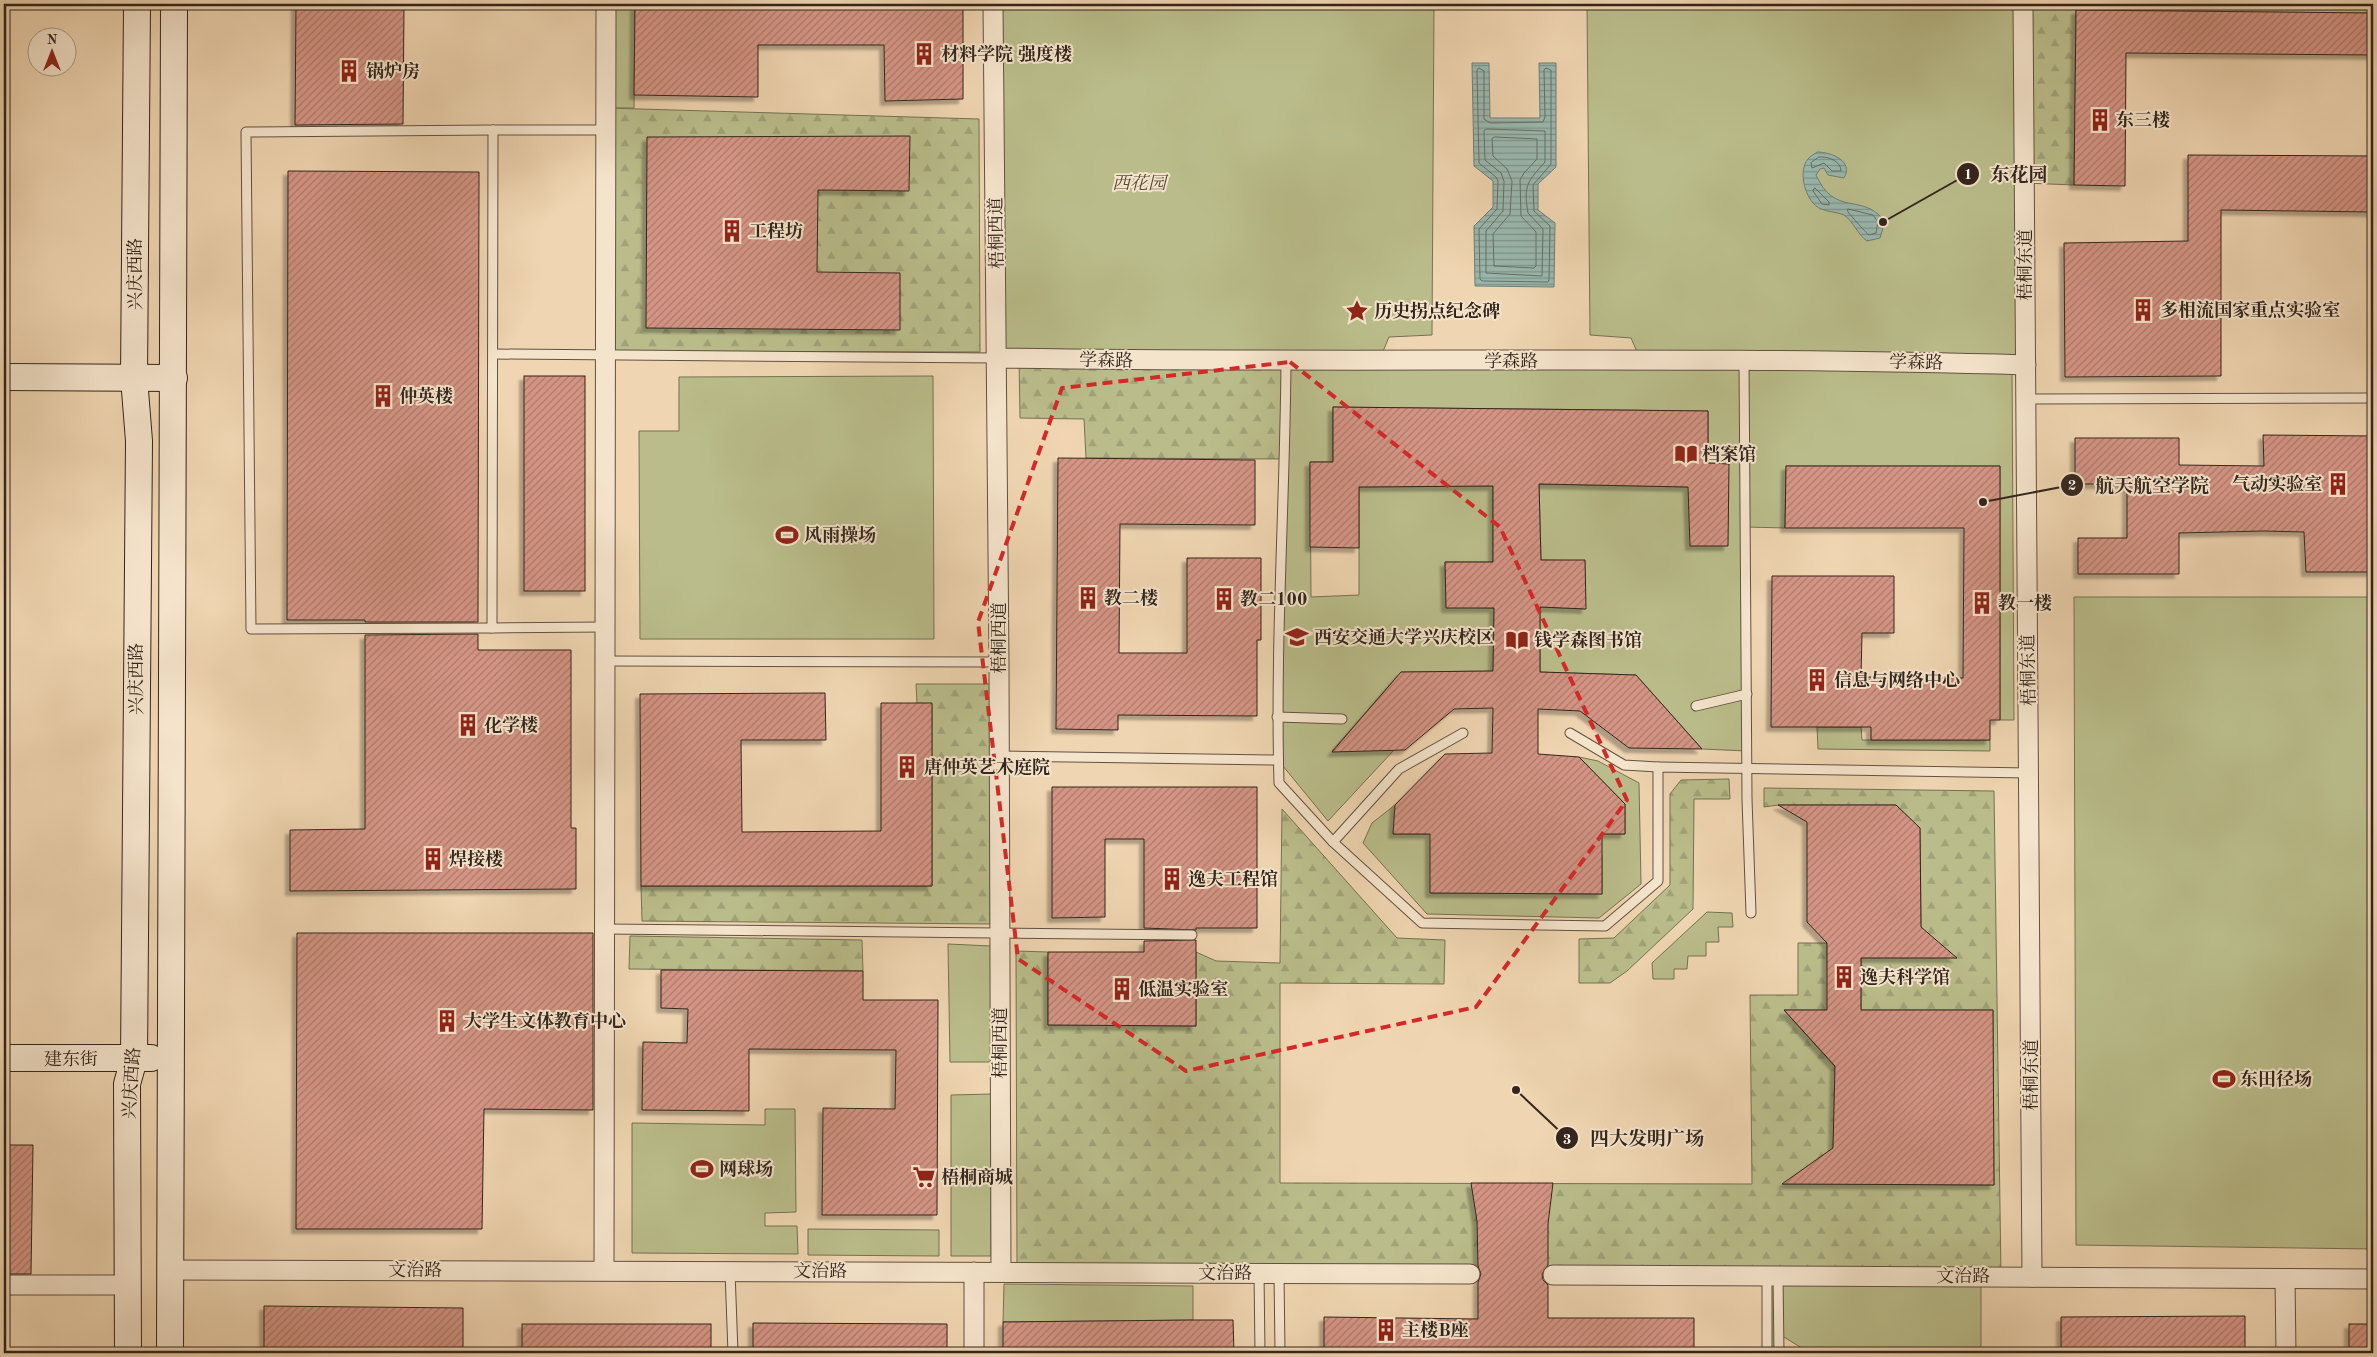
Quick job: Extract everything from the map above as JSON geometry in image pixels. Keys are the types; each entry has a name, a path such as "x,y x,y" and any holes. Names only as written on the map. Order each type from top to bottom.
{"main road":[{"name":"兴庆西路","path":"128,1353 127,1084 134,1059 138,441 134,378 137,4"},
{"name":"兴庆西路","path":"170,1353 169,1058 174,378 174,4"},
{"path":"4,377 174,378"},
{"name":"建东街","path":"4,1058 169,1058"}],"street":[{"path":"604,1270 606,4"},
{"name":"梧桐西道","path":"994,4 1001,1272"},
{"name":"梧桐东道","path":"2024,4 2032,1277"},
{"name":"学森路","path":"997,358 1286,362 1744,362 2026,365"},
{"name":"文治路","path":"170,1270 730,1270 1470,1274"},
{"path":"974,1272 974,1353"},
{"name":"文治路","path":"1553,1275 2373,1279"},
{"path":"2285,1279 2286,1353"},
{"path":"4,1284 128,1286"}],"lane":[{"path":"492,628 493,130"},
{"path":"604,627 251,629 246,132 606,130"},
{"path":"494,354 997,358"},
{"path":"1286,362 1277,717 1279,783 1333,842 1422,923 1606,926 1658,881 1658,767"},
{"path":"1744,362 1747,768 1751,913"},
{"path":"2025,399 2373,398"},
{"path":"605,662 999,662"},
{"path":"1696,706 1747,694"},
{"path":"1277,717 1342,719"},
{"path":"1333,842 1399,768 1463,733"},
{"path":"1570,733 1624,765 2029,773"},
{"path":"999,756 1278,760"},
{"path":"605,929 1192,935"},
{"path":"730,1270 733,1353"},
{"path":"1259,1273 1260,1353"},
{"path":"1279,1273 1280,1353"},
{"path":"1767,1353 1772,1276"},
{"path":"1772,1276 1779,1353"}],"highlighted area":[{"path":"1290,362 1500,527 1627,800 1476,1007 1186,1071 1018,959 978,622 1062,388"}],"green space":[{"path":"606,4 666,4 666,6 635,6 634,108 606,108"},
{"name":"西花园","path":"993,4 1434,4 1432,335 1389,337 1379,361 1641,361 1631,338 1590,335 1587,4 2022,4 2026,365 2012,365 2014,720 2000,720 2000,466 1786,466 1785,528 1746,527 1747,751 1702,749 1636,675 1540,672 1540,607 1585,609 1585,561 1541,560 1539,484 1688,487 1708,463 1708,411 1333,407 1333,462 1310,462 1311,597 1359,595 1359,487 1493,486 1493,562 1445,562 1446,607 1494,608 1493,671 1401,672 1332,751 1394,750 1328,821 1278,760 1286,362 997,358"},
{"path":"2024,4 2373,4 2373,13 2076,10 2074,185 2024,183"},
{"path":"606,108 979,119 980,352 608,351"},
{"path":"1019,358 1286,362 1285,459 1086,458 1084,419 1020,418"},
{"name":"风雨操场","path":"933,376 934,639 640,639 639,431 679,431 679,377"},
{"name":"东田径场","path":"2074,597 2373,597 2373,1249 2076,1245"},
{"path":"916,684 990,684 990,924 642,921 641,886 932,886 932,704 917,703"},
{"path":"1817,727 1861,727 1862,740 1990,740 1990,751 1818,749"},
{"path":"1579,757 1598,761 1639,783 1641,884 1599,918 1427,914 1363,843 1372,823 1395,805 1393,834 1480,834 1431,893 1602,894 1602,855 1568,854 1549,833 1625,834 1625,804"},
{"path":"1729,779 1730,799 1694,799 1693,909 1627,971 1610,983 1579,983 1579,939 1614,938 1670,885 1670,794 1681,780"},
{"path":"1764,788 1994,791 2001,1277 1778,1276 1779,1350 1784,1353 1767,1353 1766,1276 1017,1272 1016,951 1048,952 1048,1025 1196,1026 1196,952 1216,961 1280,963 1282,809 1397,938 1445,940 1444,984 1280,983 1280,1183 1752,1184 1750,995 1798,995 1798,943 1827,943 1828,1010 1784,1010 1835,1067 1833,1148 1783,1184 1994,1185 1993,1010 1861,1010 1861,958 1921,927 1920,828 1896,805 1778,805 1764,807"},
{"path":"1707,912 1732,913 1733,927 1718,927 1719,942 1706,942 1706,956 1688,956 1687,969 1674,969 1674,979 1653,979 1652,963"},
{"path":"630,936 862,940 863,971 629,969"},
{"path":"948,944 991,946 991,1062 950,1062"},
{"path":"991,1094 991,1256 951,1256 951,1095"},
{"name":"网球场","path":"765,1109 795,1109 796,1212 765,1213 765,1226 797,1226 798,1254 632,1253 632,1123 765,1125"},
{"path":"808,1229 939,1230 939,1256 808,1255"},
{"path":"1778,1276 1981,1277 1981,1346 1975,1353 1810,1353 1779,1334"},
{"path":"1004,1284 1193,1286 1193,1320 1003,1322"}],"water":[{"path":"1472,63 1489,63 1490,118 1540,118 1539,63 1556,63 1556,167 1538,184 1538,210 1555,223 1554,287 1475,286 1474,226 1493,207 1493,181 1474,166"},
{"path":"1817,152 1823,152 1840,159 1846,167 1844,178 1828,175 1824,168 1820,169 1816,175 1823,188 1840,201 1875,211 1883,219 1880,238 1867,241 1844,215 1821,209 1811,200 1805,187 1803,171 1808,159"}],"building":[{"name":"锅炉房","path":"296,4 404,4 403,124 295,125"},
{"name":"材料学院 强度楼","path":"666,4 963,4 963,99 885,101 884,45 758,45 758,97 634,95 635,6 666,6"},
{"name":"东三楼","path":"2076,10 2373,13 2373,55 2126,53 2125,186 2074,185"},
{"name":"工程坊","path":"910,136 909,191 818,190 817,272 900,273 900,330 646,328 647,137"},
{"name":"多相流国家重点实验室","path":"2188,155 2373,156 2373,212 2221,210 2221,376 2065,377 2064,243 2188,241"},
{"name":"仲英楼","path":"288,171 479,172 478,622 287,620"},
{"path":"524,376 585,376 585,591 524,591"},
{"name":"钱学森图书馆","path":"1333,407 1708,411 1708,463 1729,464 1728,546 1690,546 1688,487 1539,484 1541,560 1585,560 1586,609 1540,607 1540,672 1636,675 1702,749 1629,748 1580,711 1538,709 1538,754 1579,757 1625,804 1625,834 1602,834 1602,894 1430,893 1430,834 1393,834 1395,805 1445,754 1492,753 1493,708 1454,709 1405,750 1332,752 1401,672 1493,671 1494,608 1446,608 1445,562 1493,562 1493,486 1359,487 1359,548 1310,547 1310,462 1333,462"},
{"path":"2263,435 2373,436 2373,572 2306,572 2304,532 2263,531 2179,533 2179,574 2078,574 2078,538 2127,538 2127,484 2075,484 2075,438 2179,438 2179,465 2264,466"},
{"name":"教二楼","path":"1058,458 1255,460 1255,525 1120,524 1119,653 1187,653 1187,558 1261,558 1261,640 1257,640 1257,716 1118,715 1118,730 1056,729"},
{"name":"教一楼","path":"1786,466 2000,466 2000,720 1990,720 1990,740 1871,740 1871,727 1771,727 1772,576 1894,576 1894,633 1862,633 1861,677 1963,678 1964,528 1785,528"},
{"path":"478,634 478,650 571,650 571,828 576,828 576,889 290,891 290,830 365,829 365,635"},
{"path":"825,693 826,740 741,740 742,832 881,831 881,703 932,703 932,886 641,886 640,694"},
{"name":"逸夫工程馆","path":"1052,787 1257,787 1257,928 1196,928 1196,930 1144,928 1144,839 1105,839 1105,917 1052,918"},
{"name":"逸夫科学馆","path":"1778,805 1896,805 1920,828 1921,927 1957,958 1861,958 1861,1010 1993,1010 1994,1185 1782,1184 1833,1148 1835,1066 1784,1010 1827,1010 1827,943 1807,922 1807,822"},
{"name":"大学生文体教育中心","path":"297,933 593,933 593,1110 484,1109 482,1229 296,1229"},
{"name":"低温实验室","path":"1196,940 1196,1026 1048,1025 1048,952 1144,952 1144,941"},
{"path":"661,970 863,971 863,1000 938,1000 937,1215 822,1215 823,1108 895,1109 896,1050 749,1049 749,1111 642,1110 643,1042 687,1043 688,1009 661,1008"},
{"path":"4,1145 33,1145 31,1274 9,1274 9,1266 4,1266"},
{"path":"1471,1183 1553,1183 1548,1224 1548,1265 1542,1274 1543,1280 1548,1285 1548,1318 1694,1318 1694,1353 1324,1353 1324,1317 1478,1319 1478,1282 1481,1274 1478,1266 1477,1221"},
{"path":"264,1306 463,1308 463,1353 264,1353"},
{"path":"2245,1316 2245,1353 2061,1353 2061,1317"},
{"path":"1233,1320 1234,1353 1003,1353 1003,1322"},
{"path":"753,1323 947,1324 947,1353 753,1353"},
{"path":"522,1324 711,1324 711,1353 522,1353"},
{"path":"2349,1324 2373,1324 2373,1353 2349,1353"}],"place":[{"name":"材料学院 强度楼","path":"924,54"},
{"name":"锅炉房","path":"349,71"},
{"name":"东三楼","path":"2100,120"},
{"name":"东花园","path":"1883,222"},
{"name":"工程坊","path":"732,231"},
{"name":"多相流国家重点实验室","path":"2143,310"},
{"name":"历史拐点纪念碑","path":"1357,311"},
{"name":"仲英楼","path":"383,396"},
{"name":"档案馆","path":"1686,454"},
{"name":"气动实验室","path":"2338,484"},
{"name":"航天航空学院","path":"1983,502"},
{"name":"风雨操场","path":"787,535"},
{"name":"教二楼","path":"1088,598"},
{"name":"教二100","path":"1224,599"},
{"name":"教一楼","path":"1982,603"},
{"name":"西安交通大学兴庆校区","path":"1297,637"},
{"name":"钱学森图书馆","path":"1517,640"},
{"name":"信息与网络中心","path":"1817,680"},
{"name":"化学楼","path":"468,725"},
{"name":"唐仲英艺术庭院","path":"907,767"},
{"name":"焊接楼","path":"433,859"},
{"name":"逸夫工程馆","path":"1172,879"},
{"name":"逸夫科学馆","path":"1844,977"},
{"name":"低温实验室","path":"1122,989"},
{"name":"大学生文体教育中心","path":"447,1021"},
{"name":"东田径场","path":"2224,1079"},
{"name":"四大发明广场","path":"1516,1090"},
{"name":"网球场","path":"702,1169"},
{"name":"梧桐商城","path":"924,1177"},
{"name":"主楼B座","path":"1386,1330"}]}
